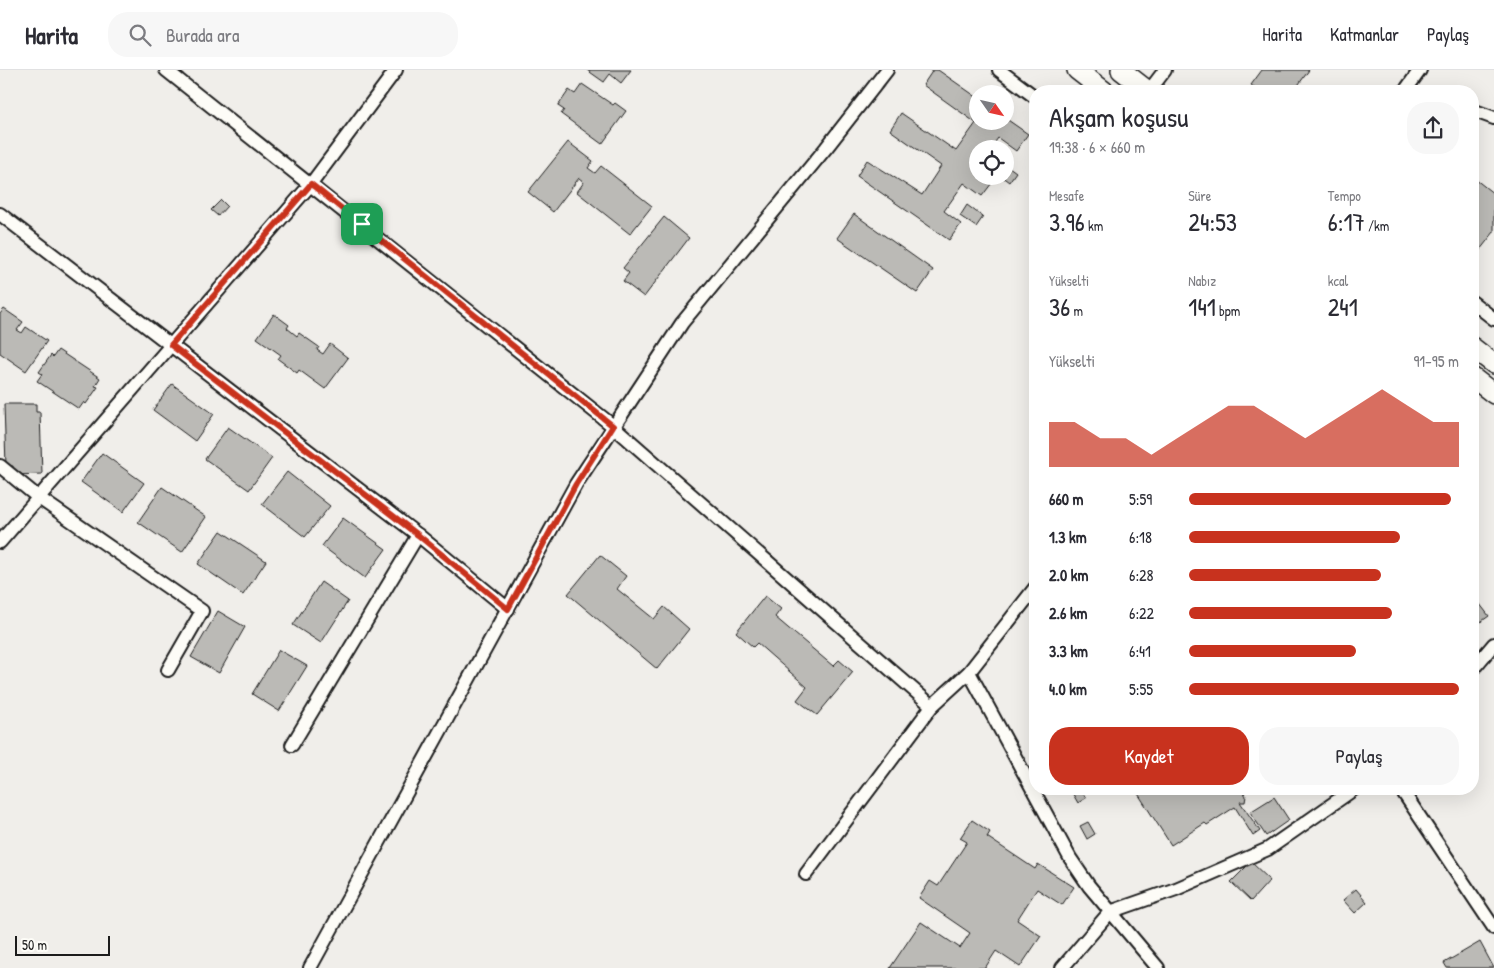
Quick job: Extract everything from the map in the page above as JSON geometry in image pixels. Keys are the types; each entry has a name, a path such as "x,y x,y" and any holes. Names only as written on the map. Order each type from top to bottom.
{"main road":[{"path":"1077,70 1096,85"},
{"path":"1122,70 1141,85"},
{"path":"1479,352 1494,364"},
{"path":"1479,382 1494,394"}],"street":[{"path":"166,70 613,426 932,706"},
{"path":"0,542 311,184 396,70"},
{"path":"310,968 576,484 613,426 682,323 826,148 887,70"},
{"path":"999,70 1029,92"},
{"path":"1154,85 1165,70"},
{"path":"1412,85 1420,70"},
{"path":"1479,113 1494,118"},
{"path":"0,214 418,535 508,609"},
{"path":"1479,307 1494,319"},
{"path":"0,466 39,498 202,611 168,670"},
{"path":"292,745 418,535"},
{"path":"806,874 932,706 969,672 1029,596"},
{"path":"1479,662 1494,644"},
{"path":"969,672 1029,782"},
{"path":"1036,795 1070,858 1089,886 1158,968"},
{"path":"1062,968 1110,912 1176,890 1268,849 1345,795"},
{"path":"1405,795 1494,928"}],"building":[{"path":"587,70 631,70 621,83 610,74 604,82"},
{"path":"933,70 938,70 969,92 969,118 923,85"},
{"path":"1262,70 1309,70 1298,85 1251,85"},
{"path":"582,84 613,105 615,103 626,111 602,144 561,114 564,110 558,106 569,90 575,94"},
{"path":"901,113 956,151 971,130 1014,130 1014,124 1028,134 1016,151 1014,150 1014,140 1001,140 998,138 997,140 969,140 969,185 990,185 982,196 964,183 944,211 961,224 949,240 857,176 867,160 922,195 941,166 890,130"},
{"path":"568,142 593,161 588,168 595,173 601,166 652,206 630,234 577,192 584,182 579,178 553,212 528,192"},
{"path":"1479,182 1494,194 1494,232 1479,251"},
{"path":"221,200 227,206 218,216 211,210"},
{"path":"967,205 983,217 976,227 960,216"},
{"path":"854,214 933,270 917,293 837,238"},
{"path":"664,217 689,238 644,297 623,281 629,273 623,268"},
{"path":"4,309 23,322 17,330 22,333 26,327 47,341 26,371 0,353 0,314"},
{"path":"274,314 289,325 287,328 297,336 299,333 319,347 317,350 323,354 330,344 348,358 325,389 299,370 297,373 278,359 281,355 257,338"},
{"path":"58,350 100,378 95,386 98,387 86,404 84,402 79,409 37,381 42,374 39,372 51,355 53,357"},
{"path":"172,384 214,414 195,441 153,410"},
{"path":"4,404 36,404 36,412 40,412 42,474 13,475 13,466 6,466"},
{"path":"228,427 272,458 249,490 205,459"},
{"path":"102,453 144,483 123,512 81,482"},
{"path":"287,472 330,506 305,537 262,504"},
{"path":"162,487 206,517 182,552 138,522"},
{"path":"343,518 386,549 365,578 322,546"},
{"path":"221,531 266,561 243,595 198,564"},
{"path":"600,555 626,576 617,589 654,619 664,607 689,629 657,669 568,594"},
{"path":"321,582 348,601 321,643 293,625"},
{"path":"765,596 781,609 775,617 833,666 839,660 853,672 817,715 797,700 807,687 757,643 753,647 736,632"},
{"path":"1479,603 1489,616 1479,623"},
{"path":"218,611 245,627 219,673 191,657"},
{"path":"279,650 307,666 279,711 252,694"},
{"path":"1073,795 1084,795 1086,798 1078,803"},
{"path":"1139,795 1245,795 1245,802 1240,802 1260,831 1253,836 1235,807 1207,825 1205,823 1171,845"},
{"path":"1274,797 1289,820 1266,836 1250,812"},
{"path":"972,820 990,832 987,837 1035,869 1038,864 1074,887 1062,905 1037,889 1017,920 1041,936 1020,967 996,951 985,968 890,968 921,922 960,948 970,933 919,898 930,881 938,886 967,842 960,838"},
{"path":"1088,822 1095,834 1087,839 1080,826"},
{"path":"1251,862 1270,880 1251,901 1231,882"},
{"path":"1356,889 1367,902 1355,913 1343,900"},
{"path":"1480,942 1494,968 1447,968 1444,963"}],"route":[{"path":"311,184 362,224 613,426 576,484 508,609 418,535 171,345 311,184"}]}
